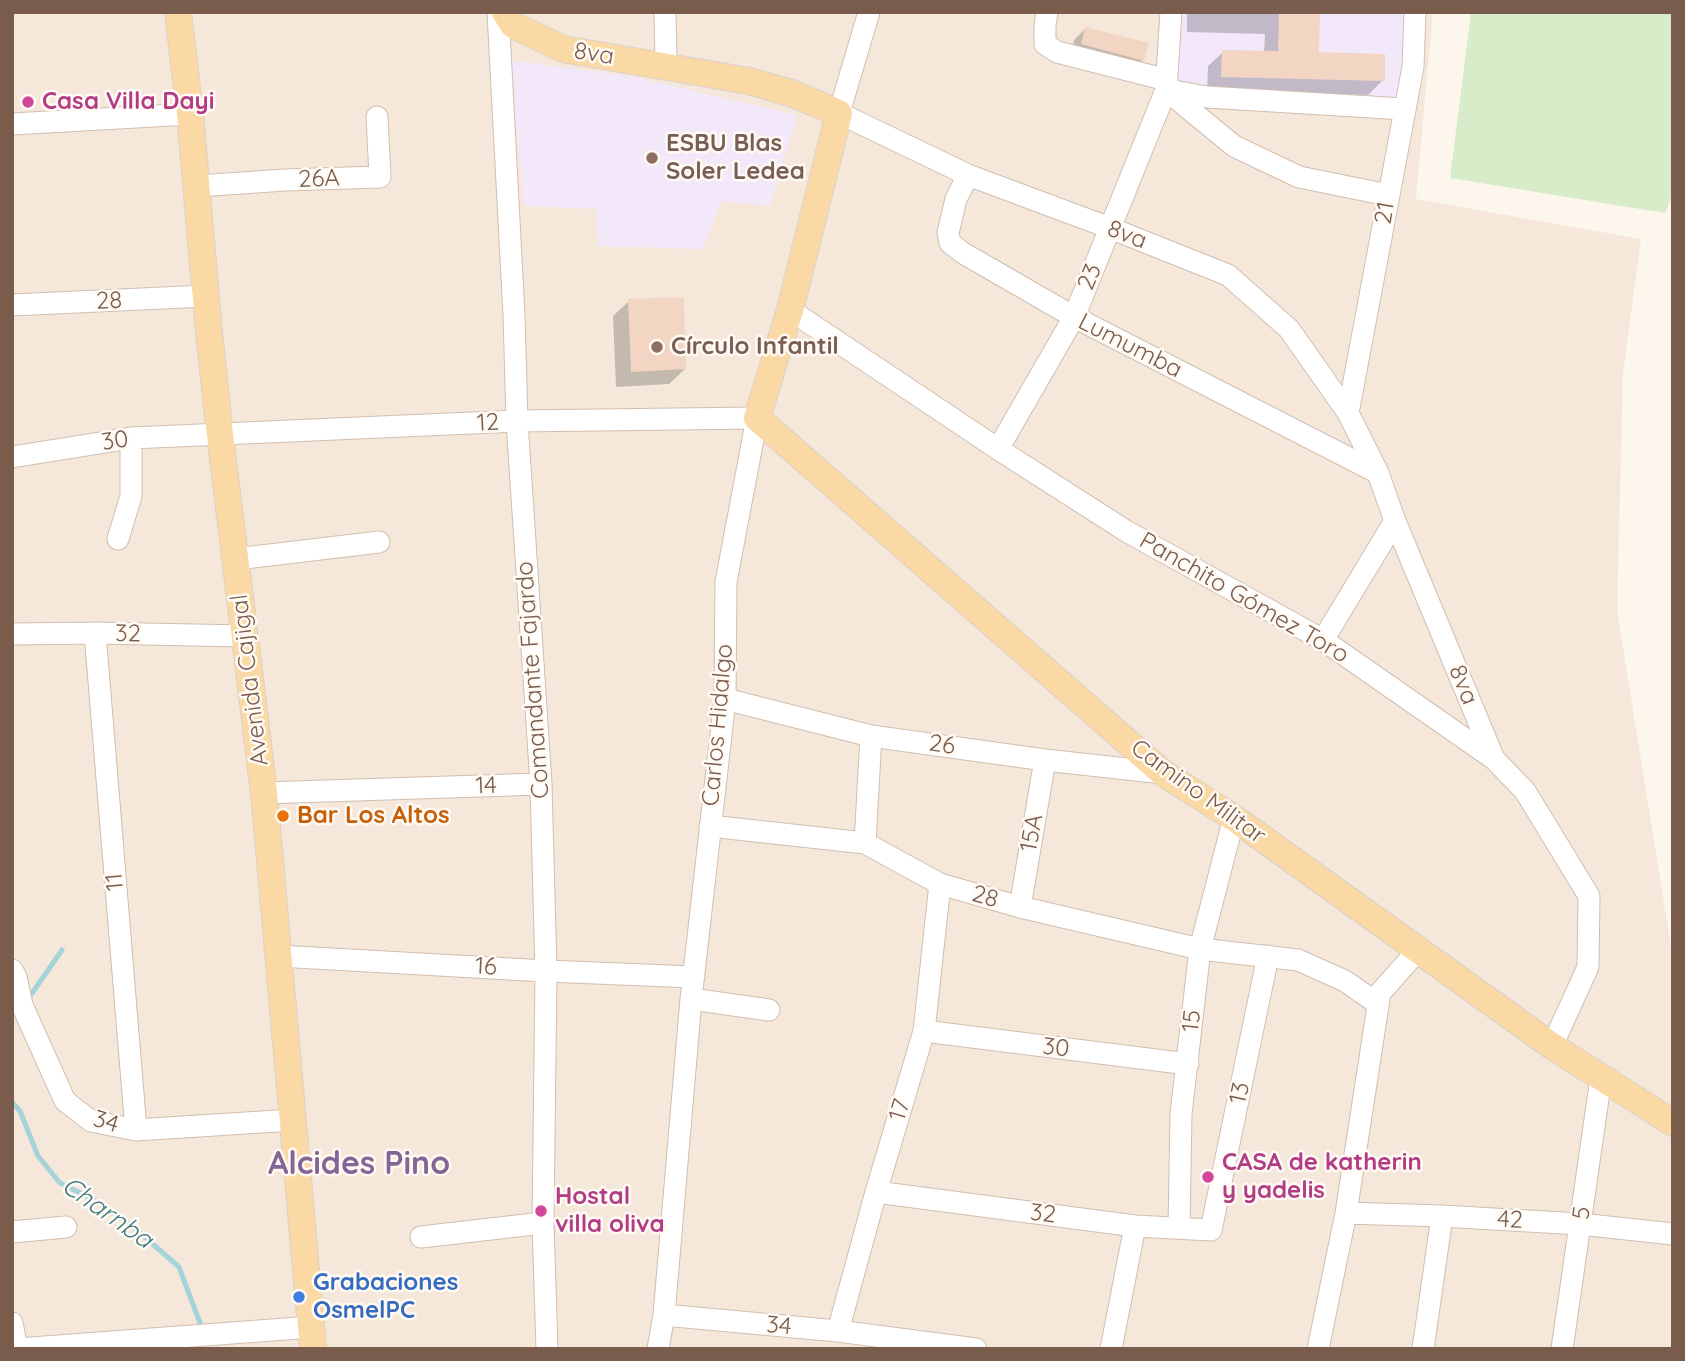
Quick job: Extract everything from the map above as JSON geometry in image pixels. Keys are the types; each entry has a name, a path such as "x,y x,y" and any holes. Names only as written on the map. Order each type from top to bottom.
{"main road":[{"name":"Avenida Cajigal","path":"178,12 198,186 220,435 264,793 313,1338"},
{"name":"8va","path":"505,12 513,25 563,49 749,81 791,93 839,113"},
{"name":"Carlos Hidalgo","path":"757,418 790,310 839,113"},
{"name":"Camino Militar","path":"757,418 1163,773 1234,818 1552,1046 1673,1123"}],"street":[{"name":"Comandante Fajardo","path":"498,12 517,421 541,784 546,971 543,1223 547,1349"},
{"path":"665,12 666,66"},
{"path":"839,113 869,12"},
{"path":"1046,12 1045,44 1057,52 1207,97 1404,109"},
{"name":"23","path":"998,449 1074,317 1167,85 1171,12"},
{"name":"21","path":"1348,413 1413,67 1415,12"},
{"path":"1167,85 1234,146 1299,177 1388,195"},
{"name":"8va","path":"839,113 968,174 1228,275 1289,329 1348,413 1378,473 1395,521 1494,760"},
{"path":"12,124 190,114"},
{"name":"26A","path":"198,186 380,177 377,117"},
{"name":"Lumumba","path":"968,174 956,199 948,233 950,243 963,253 1074,317 1378,473"},
{"name":"28","path":"12,305 206,296"},
{"name":"Panchito Gómez Toro","path":"790,310 1126,531 1324,640 1494,760 1525,791 1589,897 1588,967 1552,1046"},
{"name":"12","path":"220,435 517,421 757,418"},
{"name":"Carlos Hidalgo","path":"658,1349 664,1315 691,999 725,699 726,582 757,418"},
{"name":"30","path":"12,457 131,438 220,435"},
{"path":"118,539 131,496 131,438"},
{"path":"1324,640 1395,521"},
{"path":"236,559 379,542"},
{"name":"11","path":"95,633 136,1130"},
{"name":"32","path":"12,634 244,636"},
{"name":"26","path":"725,699 872,736 1163,773"},
{"path":"864,844 872,736"},
{"name":"15A","path":"1020,907 1045,760"},
{"name":"14","path":"264,793 541,784"},
{"name":"15","path":"1179,1228 1181,1114 1200,950 1234,818"},
{"name":"28","path":"710,826 864,844 940,884 1020,907 1200,950 1298,960 1345,981 1378,1004"},
{"name":"17","path":"838,1331 924,1031 940,884"},
{"path":"1318,1349 1346,1213 1380,993 1419,949"},
{"name":"16","path":"278,956 546,971 694,976"},
{"name":"13","path":"1211,1230 1268,956"},
{"name":"34","path":"12,970 22,1005 65,1101 90,1121 136,1130 293,1120"},
{"path":"691,999 769,1010"},
{"name":"30","path":"924,1031 1188,1064"},
{"name":"5","path":"1562,1349 1601,1077"},
{"name":"32","path":"876,1192 1135,1226 1211,1230"},
{"name":"42","path":"1346,1213 1580,1224 1673,1234"},
{"path":"1423,1349 1442,1216"},
{"path":"422,1237 543,1223"},
{"path":"1111,1349 1135,1226"},
{"path":"12,1232 66,1227"},
{"name":"34","path":"664,1315 838,1331 909,1344 976,1349"},
{"path":"12,1323 17,1349 313,1338"}],"shaded area":[{"path":"12,12 1433,12 1416,199 1641,239 1623,374 1617,610 1673,959 1673,1349 12,1349"},
{"path":"1162,12 1410,12 1403,100 1159,83"},
{"name":"ESBU Blas Soler Ledea","path":"510,60 634,77 797,115 770,206 721,201 703,249 598,246 597,209 524,206"}],"green space":[{"path":"1471,12 1673,12 1673,194 1665,213 1450,178"}],"building":[{"path":"1279,12 1320,12 1319,52 1385,54 1385,81 1221,77 1222,50 1278,51"},
{"path":"1085,27 1149,43 1144,61 1081,44"},
{"path":"684,297 686,369 631,372 628,299"}],"waterway":[{"name":"Charnba","path":"28,999 62,950"},
{"name":"Charnba","path":"12,1102 20,1111 38,1156 60,1183 96,1201 131,1225 179,1267 200,1323"}],"place":[{"name":"Casa Villa Dayi","path":"28,102"},
{"name":"ESBU Blas Soler Ledea","path":"652,158"},
{"name":"Círculo Infantil","path":"657,347"},
{"name":"Bar Los Altos","path":"283,816"},
{"name":"CASA de katherin y yadelis","path":"1208,1177"},
{"name":"Hostal villa oliva","path":"541,1211"},
{"name":"Grabaciones OsmelPC","path":"299,1297"}],"district":[{"name":"Alcides Pino","path":"359,1164"}]}
